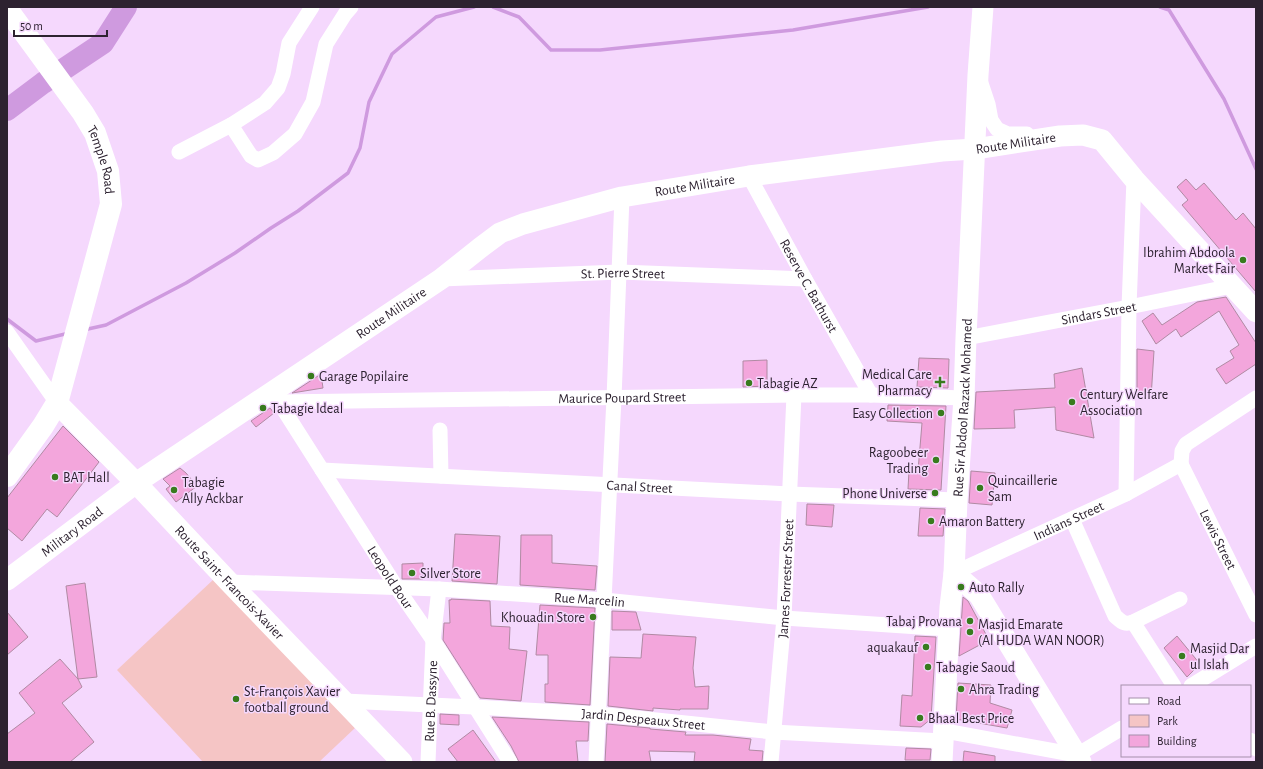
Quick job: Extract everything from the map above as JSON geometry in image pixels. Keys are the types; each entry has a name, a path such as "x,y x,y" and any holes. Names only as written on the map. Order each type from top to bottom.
{"main road":[{"name":"Rue Sir Abdool Razack Mohamed","path":"942,762 950,607 954,573 964,398 978,75 983,8"},
{"name":"Temple Road","path":"7,9 83,113 95,133 108,170 111,204 57,403 43,426 7,476"},
{"name":"Route Militaire","path":"136,483 276,397 440,280 500,233 523,224 622,197 750,176 942,151 975,149 1060,136 1082,135 1102,140 1134,179 1256,312"},
{"name":"Route Saint- Francois-Xavier","path":"57,403 136,483 402,762"},
{"name":"Military Road","path":"7,580 136,483"},
{"path":"954,573 980,595 1079,759"}],"street":[{"path":"179,152 231,125 265,103 278,88 283,74 289,43 312,7"},
{"path":"231,125 251,156 258,160 273,153 294,134 313,102 326,44 351,7"},
{"path":"978,75 988,104 991,120 997,129 1008,134 1060,136"},
{"name":"Reserve C. Bathurst","path":"750,176 805,279 871,395"},
{"path":"1126,494 1129,307 1134,179"},
{"path":"596,762 620,272 622,197"},
{"name":"St. Pierre Street","path":"440,280 620,272 805,279"},
{"name":"Sindars Street","path":"966,338 1232,286"},
{"path":"7,332 57,403"},
{"name":"James Forrester Street","path":"771,762 784,618 794,395"},
{"name":"Maurice Poupard Street","path":"276,397 614,398 871,395 964,398"},
{"name":"Leopold Bour","path":"276,397 397,588 433,640 510,762"},
{"path":"1181,464 1182,451 1186,444 1256,398"},
{"path":"440,430 441,476"},
{"name":"Indians Street","path":"954,573 1126,494 1181,464"},
{"name":"Lewis Street","path":"1181,464 1256,614"},
{"name":"Canal Street","path":"322,470 789,494 957,500"},
{"path":"1072,519 1115,616 1122,622 1128,624 1180,599"},
{"name":"Rue Marcelin","path":"229,582 439,589 604,600 784,618 949,629"},
{"name":"Rue B. Dassyne","path":"428,762 433,640 439,589"},
{"path":"1133,622 1173,685"},
{"path":"1195,685 1213,680 1256,646"},
{"name":"Jardin Despeaux Street","path":"344,701 430,704 598,714 773,732 944,736 1079,759"},
{"path":"1079,759 1121,729"}],"green space":[{"name":"St-François Xavier football ground","path":"215,578 355,728 319,762 203,762 117,670"}],"building":[{"name":"Ibrahim Abdoola Market Fair","path":"1186,179 1196,190 1204,183 1236,220 1243,213 1256,229 1256,292 1182,205 1188,200 1177,187"},
{"path":"1226,297 1256,343 1256,364 1226,384 1216,369 1234,358 1230,351 1239,345 1219,311 1181,337 1176,329 1156,344 1142,321 1153,313 1162,325 1197,302"},
{"path":"1137,349 1154,351 1151,398 1137,397"},
{"path":"919,358 949,359 948,388 917,387"},
{"path":"767,360 767,386 743,387 743,361"},
{"path":"1082,368 1094,438 1056,430 1055,407 1014,410 1015,428 974,429 976,392 1055,388 1054,374"},
{"path":"321,374 323,388 292,393"},
{"path":"888,405 946,406 941,490 908,489 909,471 918,471 922,423 887,421"},
{"path":"270,408 274,413 256,427 251,421"},
{"name":"BAT Hall","path":"63,426 99,462 57,517 47,509 22,541 7,528 7,498"},
{"path":"180,468 197,486 176,502 166,489 170,486 163,479"},
{"name":"Quincaillerie Sam","path":"971,471 995,473 992,505 969,503"},
{"path":"807,504 834,505 832,527 806,525"},
{"name":"Amaron Battery","path":"920,508 945,509 943,536 918,536"},
{"path":"455,534 500,536 497,584 452,581"},
{"path":"521,535 552,535 552,563 597,566 595,590 520,585"},
{"name":"Silver Store","path":"423,563 423,579 402,579 402,564"},
{"path":"85,583 97,677 78,679 66,586"},
{"name":"Masjid Emarate (Al HUDA WAN NOOR)","path":"963,597 968,601 989,640 959,656"},
{"path":"449,600 490,601 491,626 510,627 509,649 527,651 521,701 480,698 443,640 444,623 450,623"},
{"path":"540,605 595,608 590,705 545,702 545,684 548,684 548,655 536,655"},
{"path":"612,611 636,612 641,630 612,630"},
{"path":"7,612 28,637 7,655"},
{"path":"643,634 696,637 693,668 695,687 709,686 708,709 680,710 653,708 653,711 608,706 610,657 641,658"},
{"path":"915,636 936,637 931,719 921,727 900,726 902,695 912,696"},
{"name":"Masjid Dar ul Islah","path":"1177,636 1200,664 1187,677 1164,648"},
{"path":"60,659 78,679 82,687 62,703 94,742 70,762 7,762 7,734 35,713 19,693"},
{"path":"958,683 991,685 990,703 1012,710 1007,728 956,719"},
{"path":"440,714 459,715 459,725 440,724"},
{"path":"492,717 589,722 588,741 576,741 578,762 519,762 511,746"},
{"path":"607,724 686,732 685,735 713,735 751,739 749,750 763,751 762,762 694,762 695,752 649,751 651,762 605,762"},
{"path":"473,730 496,762 458,762 448,749"},
{"path":"906,748 931,749 930,760 905,760"},
{"path":"964,751 995,756 995,762 963,762"}],"waterway":[{"path":"7,110 43,83 103,43 126,7"},
{"path":"88,329 106,325 186,283 235,253 298,211 348,173 360,148 369,102 392,54 436,17 474,7"},
{"path":"493,7 519,17 551,50 600,50 793,30 928,7"},
{"path":"1160,7 1169,10 1224,99 1256,169"},
{"path":"7,319 36,341 65,334"}],"place":[{"name":"Ibrahim Abdoola Market Fair","path":"1243,260"},
{"name":"Garage Popilaire","path":"311,376"},
{"name":"Medical Care Pharmacy","path":"940,382"},
{"name":"Tabagie AZ","path":"749,383"},
{"name":"Century Welfare Association","path":"1072,402"},
{"name":"Tabagie Ideal","path":"263,408"},
{"name":"Easy Collection","path":"941,413"},
{"name":"Ragoobeer Trading","path":"936,460"},
{"name":"BAT Hall","path":"55,477"},
{"name":"Quincaillerie Sam","path":"980,488"},
{"name":"Tabagie Ally Ackbar","path":"174,490"},
{"name":"Phone Universe","path":"935,493"},
{"name":"Amaron Battery","path":"931,521"},
{"name":"Silver Store","path":"412,573"},
{"name":"Auto Rally","path":"961,587"},
{"name":"Khouadin Store","path":"593,617"},
{"name":"Tabaj Provana","path":"970,621"},
{"name":"Masjid Emarate (Al HUDA WAN NOOR)","path":"970,632"},
{"name":"aquakauf","path":"926,647"},
{"name":"Masjid Dar ul Islah","path":"1182,656"},
{"name":"Tabagie Saoud","path":"928,667"},
{"name":"Ahra Trading","path":"961,689"},
{"name":"St-François Xavier football ground","path":"236,699"},
{"name":"Bhaal Best Price","path":"920,718"}]}
